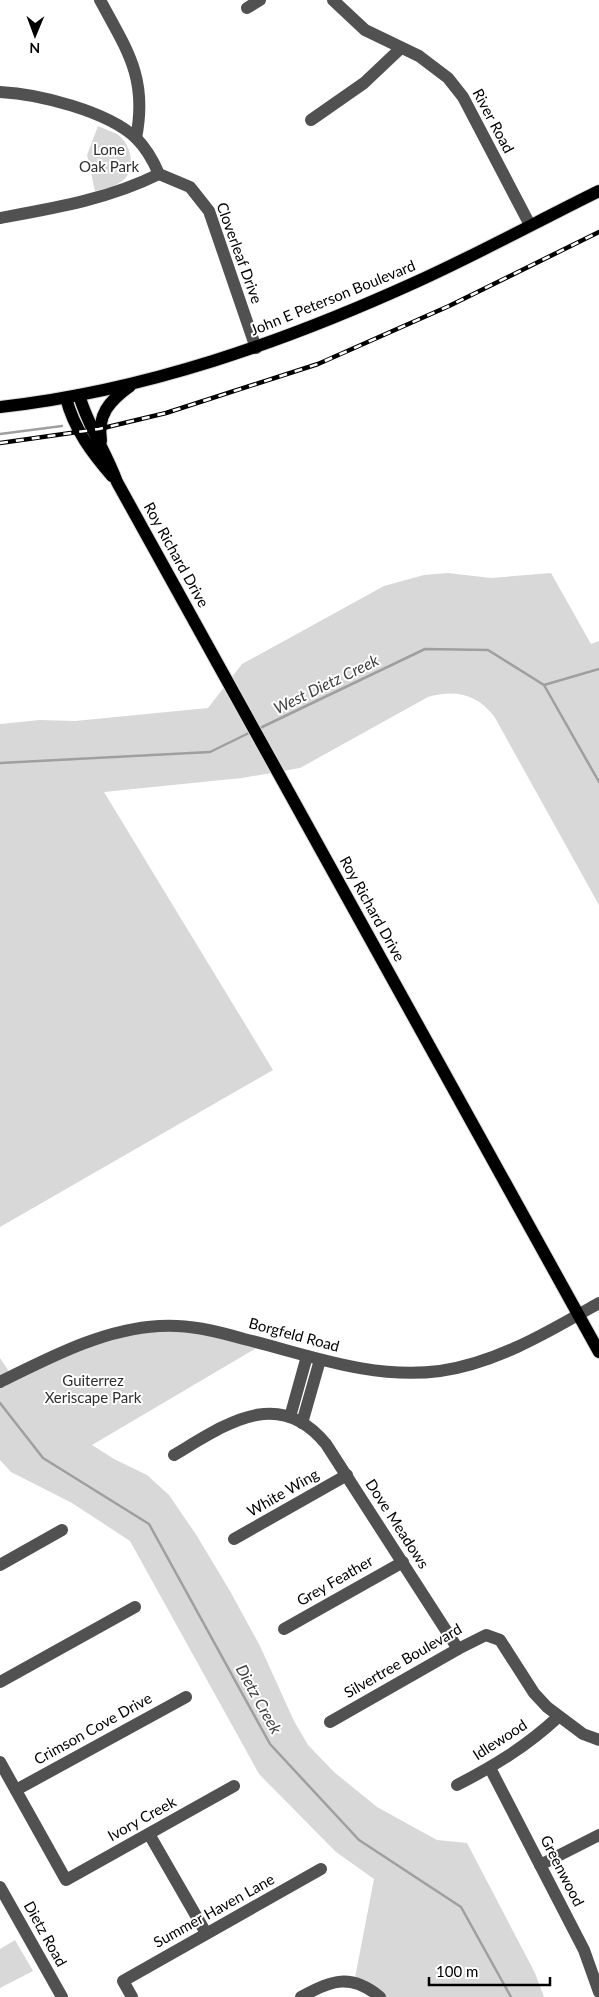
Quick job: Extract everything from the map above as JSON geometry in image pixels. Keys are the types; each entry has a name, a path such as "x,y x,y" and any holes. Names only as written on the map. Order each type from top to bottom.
{"main road":[{"name":"John E Peterson Boulevard","path":"0,407 66,398 135,382 256,348 331,319 417,281 599,191"},
{"path":"102,444 99,429 101,417 107,405 135,382"},
{"name":"Roy Richard Drive","path":"79,395 92,430 102,444 117,482 599,1352"},
{"name":"Roy Richard Drive","path":"66,398 77,426 91,452 117,482"}],"street":[{"path":"100,0 135,66 140,96 136,138"},
{"path":"247,8 260,0"},
{"name":"River Road","path":"333,0 365,30 436,67 463,97 530,225"},
{"path":"311,120 364,82 402,48"},
{"path":"0,92 56,101 89,112 125,129 136,138 150,155 159,174 141,183 94,199 0,218"},
{"name":"Cloverleaf Drive","path":"159,174 190,187 209,211 256,348"},
{"name":"Borgfeld Road","path":"4,1380 104,1336 159,1326 214,1331 368,1371 406,1373 450,1370 475,1364 505,1352 599,1303"},
{"path":"174,1455 243,1416 271,1413 295,1420 313,1358"},
{"name":"Dove Meadows","path":"295,1420 318,1434 347,1475 458,1648"},
{"name":"White Wing","path":"234,1539 347,1475"},
{"path":"0,1565 62,1530"},
{"name":"Grey Feather","path":"284,1629 403,1562"},
{"path":"0,1682 135,1607"},
{"name":"Silvertree Boulevard","path":"330,1722 458,1648 486,1635 500,1640 534,1693 558,1717 583,1734 599,1740"},
{"name":"Crimson Cove Drive","path":"16,1790 186,1696"},
{"name":"Idlewood","path":"457,1785 490,1768 528,1743 558,1717"},
{"path":"0,1762 16,1790"},
{"name":"Greenwood","path":"490,1768 540,1864 594,1958 599,1992"},
{"name":"Ivory Creek","path":"16,1790 66,1880 234,1786"},
{"path":"149,1834 206,1933"},
{"path":"540,1864 599,1835"},
{"name":"Summer Haven Lane","path":"132,1997 123,1981 321,1869"},
{"name":"Dietz Road","path":"0,1887 62,1997"},
{"path":"301,1997 325,1984 335,1982 360,1983 380,1997"}],"green space":[{"name":"Lone Oak Park","path":"98,126 117,134 125,142 130,153 131,165 127,176 120,182 95,191 87,155"},
{"path":"448,573 491,578 551,573 591,644 599,641 599,905 494,716 473,698 464,695 447,694 428,697 300,768 242,778 104,792 273,1070 0,1227 0,724 40,720 75,721 208,708 242,664 384,586 424,575"},
{"name":"Guiterrez Xeriscape Park","path":"159,1326 263,1344 92,1445 114,1459 147,1475 169,1495 197,1536 230,1591 260,1646 294,1721 308,1745 334,1772 377,1807 437,1840 467,1843 535,1973 544,1997 380,1997 354,1983 374,1879 336,1852 259,1774 130,1541 72,1503 11,1472 0,1460 0,1358 12,1376 49,1360"},
{"path":"15,1940 33,1971 0,1988 0,1949"}],"waterway":[{"path":"0,434 62,426"},
{"name":"West Dietz Creek","path":"258,729 425,649 488,650 544,685 599,782"},
{"path":"544,685 599,669"},
{"name":"West Dietz Creek","path":"0,763 210,752 251,732"},
{"name":"Dietz Creek","path":"0,1403 43,1458 149,1524 270,1744 359,1840 461,1907 511,1997"}],"railway":[{"path":"0,443 99,429 166,413 318,364 449,306 599,232"}]}
